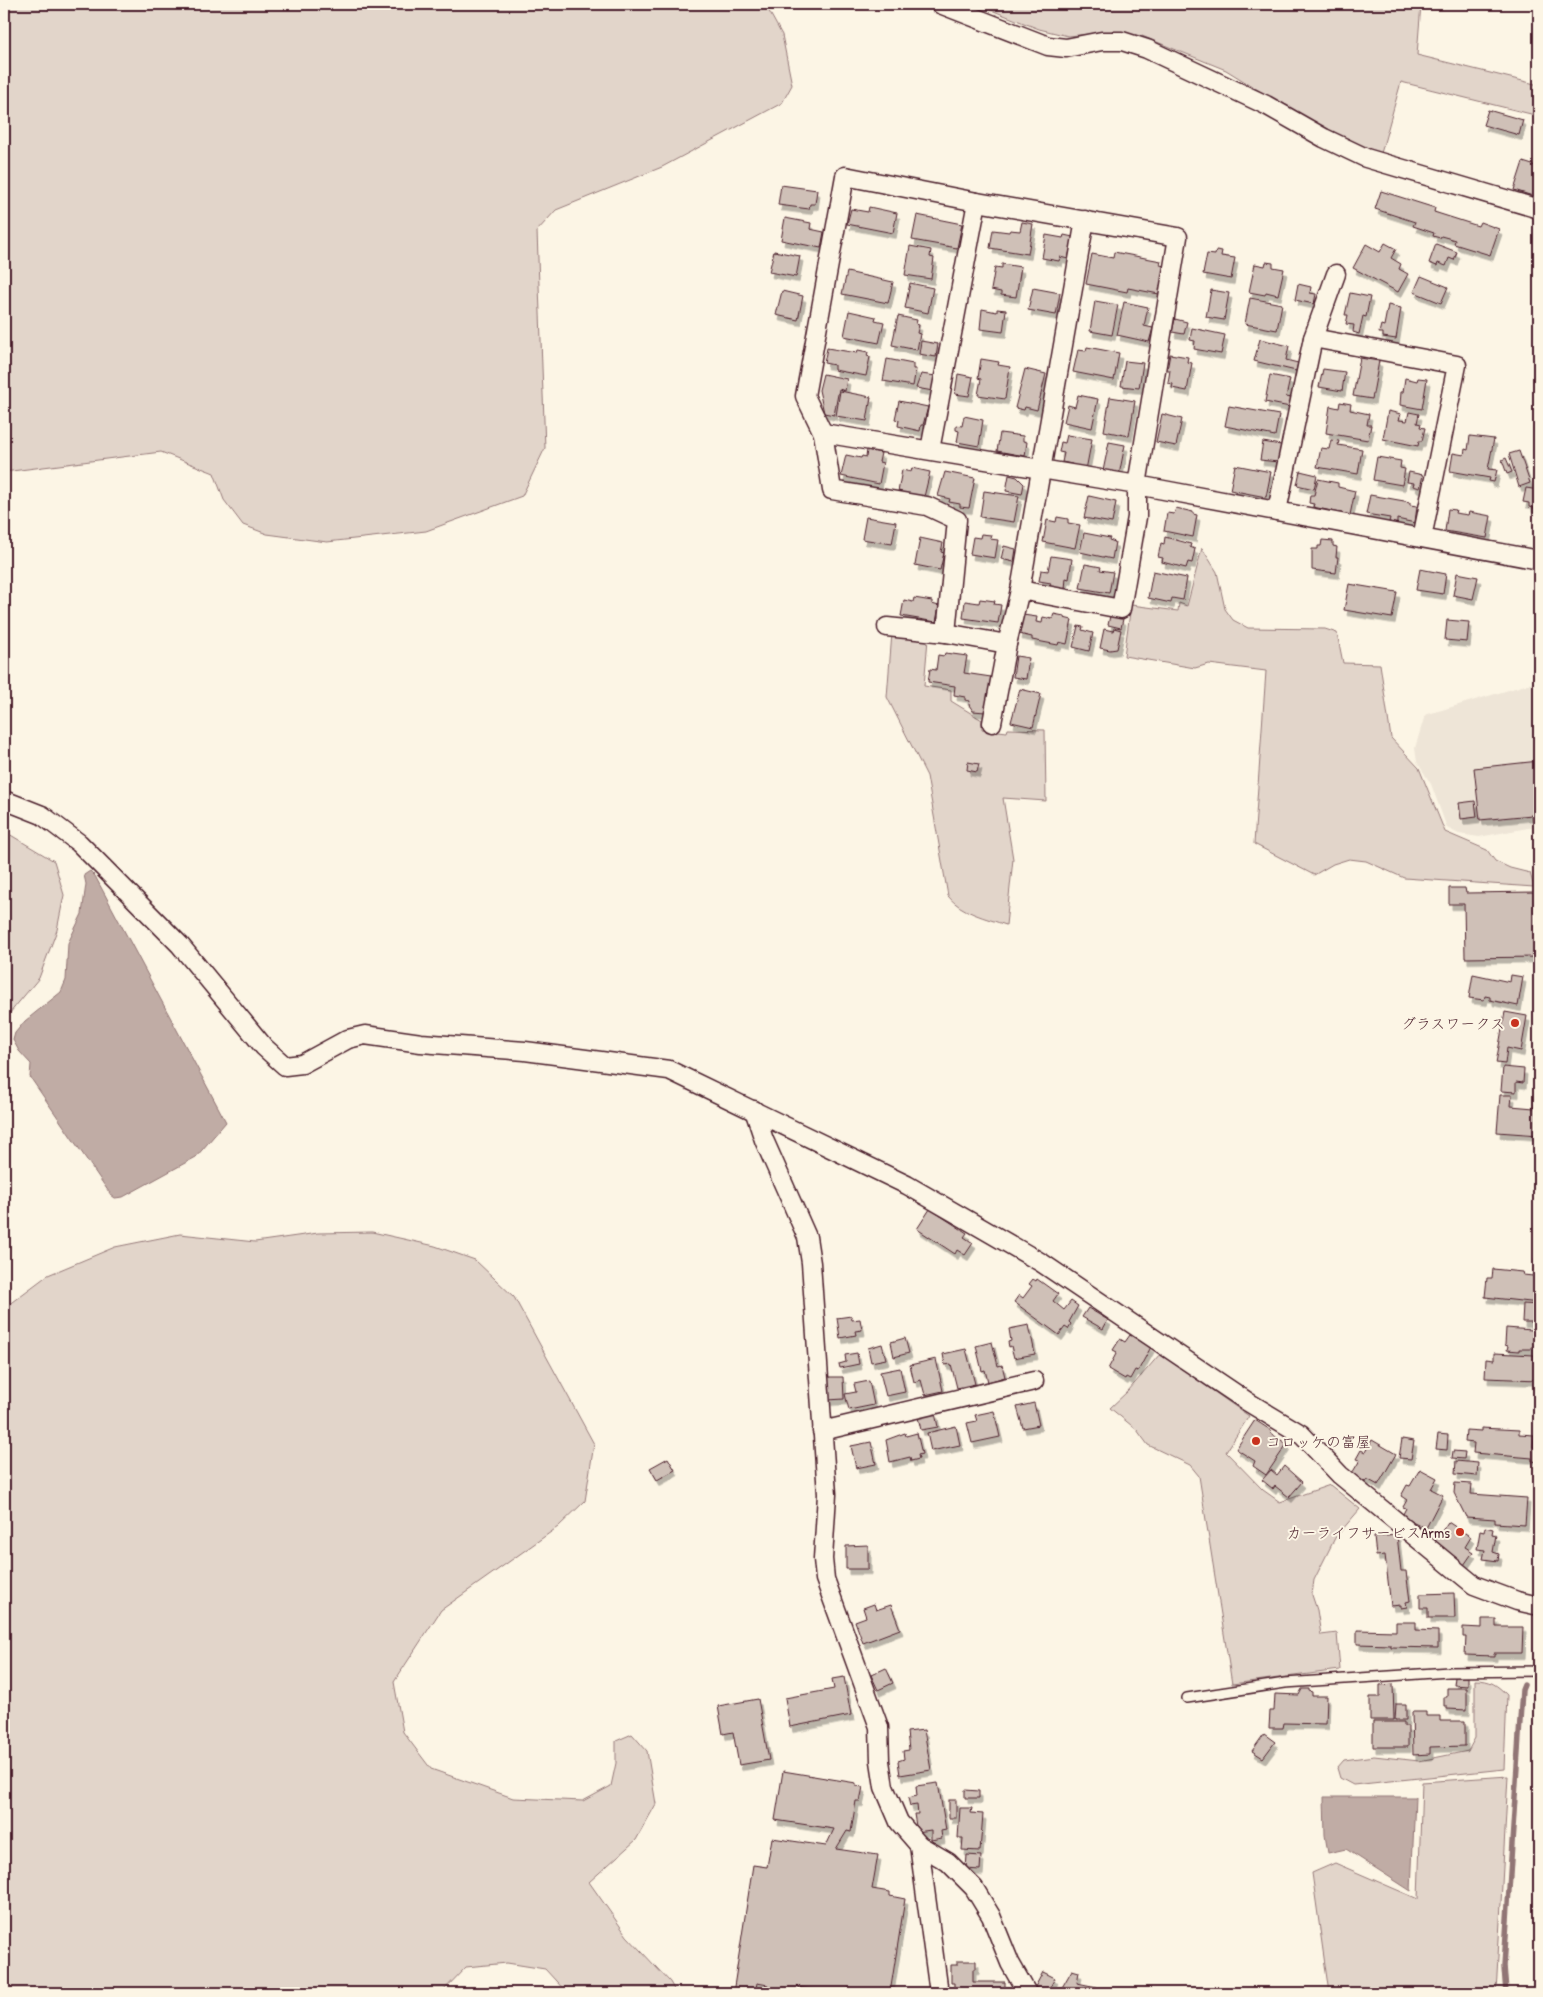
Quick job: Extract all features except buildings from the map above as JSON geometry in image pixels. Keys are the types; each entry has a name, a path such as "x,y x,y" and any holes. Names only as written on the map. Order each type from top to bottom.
{"street":[{"path":"940,4 1048,46 1066,48 1102,41 1122,41 1147,49 1266,105 1324,138 1366,158 1539,209"},
{"path":"946,634 957,520 927,506 832,490 823,433 805,396 845,176 977,202 1178,237 1137,485 1137,517 1122,609 1020,590"},
{"path":"930,450 977,202"},
{"path":"992,723 1007,644 1020,590 1085,220"},
{"path":"1277,511 1313,338 1336,274"},
{"path":"1313,338 1457,364 1422,538"},
{"path":"823,433 1042,468 1539,560"},
{"path":"887,627 1007,644"},
{"path":"4,800 42,815 79,843 180,945 264,1047 285,1066 302,1064 348,1039 365,1034 421,1043 525,1050 669,1070 908,1185 1042,1263 1248,1402 1301,1434 1340,1475 1474,1584 1518,1601 1539,1606"},
{"path":"754,1110 764,1140 807,1237 811,1263 827,1494 823,1560 825,1579 879,1727 880,1761 884,1787 899,1822 918,1845 948,1862 974,1888 990,1916 1010,1963 1027,1993"},
{"path":"822,1431 1034,1381"},
{"path":"918,1845 938,1993"}],"lane":[{"path":"1187,1698 1285,1683 1449,1672 1539,1671"}],"shaded area":[{"path":"4,4 765,4 782,35 792,85 782,103 662,167 556,210 537,231 545,448 522,496 426,531 327,542 267,534 243,525 224,500 214,473 161,452 4,472"},
{"path":"976,4 1421,4 1417,55 1539,85 1539,116 1401,82 1380,157 1321,129 1226,70 1142,36 1113,32 1068,36 1039,29"},
{"path":"1202,548 1217,572 1225,609 1233,620 1248,628 1325,629 1337,633 1343,663 1380,664 1391,738 1419,768 1445,832 1487,850 1495,861 1510,868 1530,873 1534,887 1404,878 1366,861 1349,859 1333,864 1314,875 1254,844 1266,671 1209,664 1195,668 1124,656 1131,605 1178,611 1179,603 1187,606"},
{"path":"892,633 928,639 924,686 951,690 951,701 982,720 982,729 1007,732 1008,729 1045,730 1046,801 1003,798 1013,859 1006,925 967,911 953,902 948,896 927,776 887,697"},
{"path":"1539,681 1539,826 1479,837 1459,834 1447,828 1431,784 1417,762 1415,748 1425,715"},
{"path":"4,831 54,861 64,895 57,930 39,978 4,1020"},
{"path":"90,871 95,876 226,1122 196,1157 123,1197 115,1198 111,1195 30,1077 31,1064 19,1051 13,1040 15,1033 25,1021 61,992 66,980 68,943 82,914 86,884 84,875"},
{"path":"372,1232 435,1246 475,1260 514,1297 594,1444 585,1501 558,1527 441,1610 394,1682 403,1732 431,1769 513,1798 583,1801 611,1786 616,1763 616,1741 632,1734 647,1751 656,1804 636,1840 589,1882 627,1936 670,1982 676,1993 567,1993 545,1969 507,1963 466,1967 443,1993 4,1993 4,1308 48,1275 115,1247 180,1234 255,1242 318,1233"},
{"path":"1160,1354 1249,1416 1226,1452 1263,1490 1280,1502 1330,1485 1360,1509 1335,1538 1314,1580 1312,1595 1317,1610 1321,1635 1337,1633 1340,1670 1232,1684 1199,1476 1190,1465 1148,1445 1137,1430 1110,1408 1128,1391"},
{"path":"1475,1680 1493,1684 1507,1695 1504,1769 1353,1785 1340,1778 1337,1768 1344,1760 1374,1756 1419,1761 1468,1751 1475,1738"},
{"path":"1508,1776 1496,1993 1329,1993 1312,1873 1335,1863 1418,1899 1422,1782"},
{"path":"1324,1797 1415,1797 1411,1891 1346,1849 1328,1853 1325,1835"}],"waterway":[{"path":"1537,1656 1538,1620"},
{"path":"1506,1993 1504,1966 1522,1690 1524,1685"}],"place":[{"name":"グラスワークス","path":"1515,1023"},
{"name":"コロッケの富屋","path":"1256,1441"},
{"name":"カーライフサービスArms","path":"1460,1532"}]}
